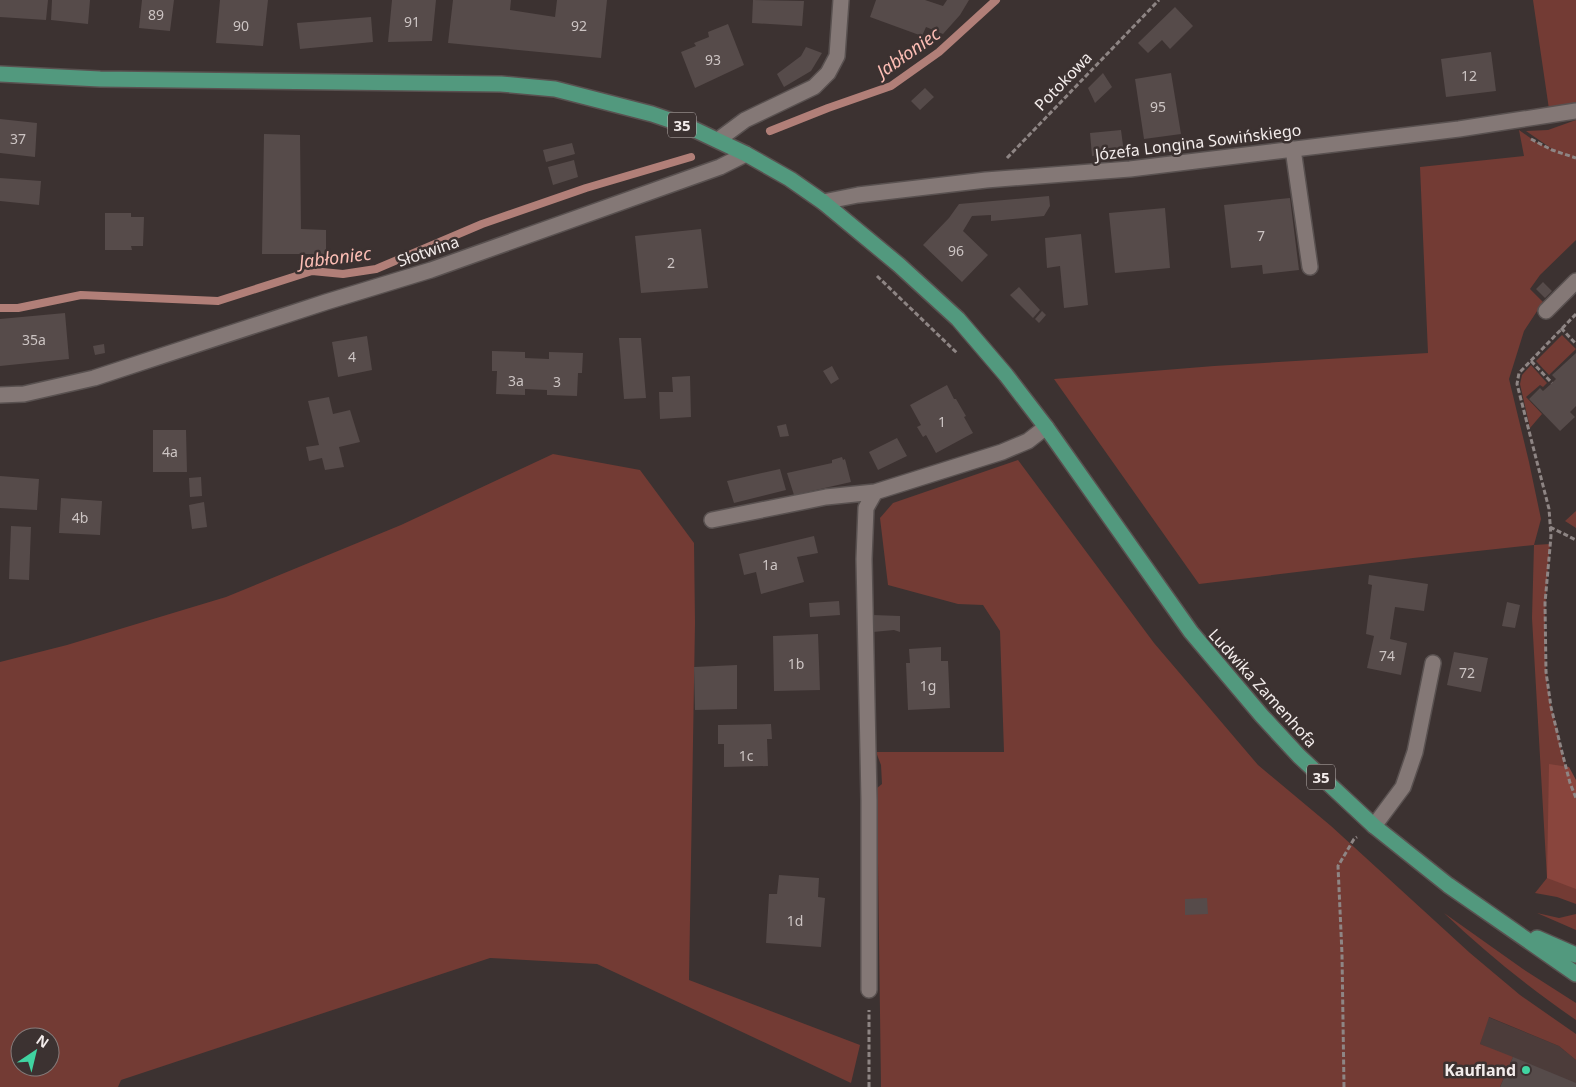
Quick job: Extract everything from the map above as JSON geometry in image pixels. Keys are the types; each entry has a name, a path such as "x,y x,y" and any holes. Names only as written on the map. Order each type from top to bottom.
{"main road":[{"name":"35","path":"0,74 100,79 501,84 555,89 670,120 746,154 790,179 823,202 899,265 958,319 1006,375 1046,428"},
{"name":"Ludwika Zamenhofa","path":"1046,428 1191,632 1262,716 1299,756 1374,826 1448,885 1576,974"},
{"name":"Ludwika Zamenhofa","path":"1506,925 1576,956"}],"street":[{"path":"718,140 745,120 814,87 828,73 837,56 841,0"},
{"name":"Józefa Longina Sowińskiego","path":"823,202 858,195 986,180 1130,169 1508,122 1576,111"},
{"path":"1293,149 1310,267"},
{"name":"Słotwina","path":"0,395 24,394 94,378 430,270 720,167 746,154"},
{"path":"1546,311 1576,282"},
{"path":"712,520 826,497 875,492 1002,452 1028,441 1046,428"},
{"path":"869,990 869,800 864,559 866,508 875,492"},
{"path":"1374,826 1403,787 1415,752 1432,663"}],"path":[{"name":"Potokowa","path":"986,180 1159,0"},
{"path":"1508,122 1536,142 1576,158"},
{"path":"876,276 962,358"},
{"path":"1576,314 1519,373 1517,384 1549,509 1550,544 1545,603 1546,672 1551,707 1570,783 1576,798"},
{"path":"1531,361 1552,383"},
{"path":"1550,527 1576,540"},
{"path":"1344,1087 1342,954 1338,866 1354,839 1374,826"},
{"path":"869,990 869,1087"}],"shaded area":[{"path":"1533,0 1576,0 1576,107 1550,116"},
{"path":"1576,120 1576,240 1540,275 1530,289 1543,302 1524,331 1509,379 1541,519 1534,545 1199,584 1054,379 1214,366 1428,353 1420,167 1524,156 1519,130 1536,142 1555,151 1526,131 1548,130"},
{"path":"1562,335 1576,349 1549,375 1536,361"},
{"path":"1531,365 1547,383 1543,387 1540,385 1526,397 1542,414 1530,428 1520,384 1522,375"},
{"path":"553,454 640,470 694,543 695,623 689,980 860,1045 851,1083 597,964 490,958 121,1080 118,1087 0,1087 0,662 67,645 226,597 401,525"},
{"path":"1018,460 1154,643 1258,765 1331,826 1470,953 1520,995 1576,1034 1576,1060 1559,1046 1489,1017 1480,1044 1513,1057 1500,1087 881,1087 877,788 882,784 881,765 876,752 1004,752 1000,631 983,605 958,604 888,585 880,518 893,503"},
{"path":"1576,511 1576,528 1565,521"},
{"path":"1550,544 1545,608 1546,671 1549,697 1562,754 1576,798 1576,904 1557,897 1535,893 1547,878 1532,618 1534,545"},
{"path":"1549,764 1569,767 1576,780 1576,889 1547,878"},
{"path":"1444,913 1523,969 1576,1003 1576,1020 1508,969"},
{"path":"1537,913 1559,918 1576,914 1576,930"},
{"path":"1488,1017 1559,1046 1576,1060 1576,1087 1480,1044"}],"building":[{"path":"0,0 48,0 46,20 0,17"},
{"path":"52,0 90,0 88,24 51,20"},
{"path":"142,0 174,0 170,31 139,28"},
{"path":"220,0 268,0 263,46 216,43"},
{"path":"392,0 436,0 432,41 388,42"},
{"path":"453,0 511,0 510,10 555,17 557,0 607,0 601,58 448,43"},
{"path":"753,0 804,1 802,26 752,23"},
{"path":"876,0 925,0 943,6 947,0 969,0 960,15 943,34 926,27 922,36 870,17"},
{"path":"1175,7 1193,26 1170,49 1162,40 1148,53 1138,43"},
{"path":"371,17 373,42 300,49 297,23"},
{"path":"728,24 744,65 695,88 681,52 696,46 694,43 709,37 708,32"},
{"path":"806,47 822,53 811,71 784,87 777,74 801,56"},
{"path":"1491,52 1496,91 1446,97 1441,59"},
{"path":"1103,73 1112,87 1095,103 1088,88"},
{"path":"1171,73 1181,134 1144,139 1135,79"},
{"path":"925,88 934,97 920,110 911,101"},
{"path":"0,119 37,123 35,157 0,153"},
{"path":"1121,130 1124,153 1092,156 1090,133"},
{"path":"264,134 300,135 301,229 326,230 326,254 262,254"},
{"path":"572,143 575,154 546,162 543,150"},
{"path":"574,160 578,177 553,185 548,167"},
{"path":"0,178 41,181 39,205 0,201"},
{"path":"1049,196 1050,206 1044,216 991,221 991,215 972,216 963,231 988,255 962,282 923,245 949,218 959,204"},
{"path":"1290,198 1299,270 1263,274 1262,265 1231,268 1224,205"},
{"path":"1165,208 1170,268 1115,273 1109,213"},
{"path":"105,213 131,213 131,217 144,217 143,246 131,246 132,250 105,250"},
{"path":"701,229 708,288 641,293 635,236"},
{"path":"1081,234 1088,305 1064,308 1060,266 1047,268 1045,238"},
{"path":"1543,282 1552,291 1545,298 1536,289"},
{"path":"1019,287 1040,310 1033,318 1010,295"},
{"path":"1042,311 1046,315 1039,323 1035,319"},
{"path":"65,313 69,359 0,366 0,319"},
{"path":"367,336 372,370 338,377 332,342"},
{"path":"619,338 641,338 646,398 624,399"},
{"path":"104,344 105,353 95,355 93,346"},
{"path":"492,351 525,352 525,358 549,359 549,352 583,353 582,373 578,373 577,396 547,395 547,390 525,389 525,395 496,394 497,371 492,371"},
{"path":"1576,353 1576,406 1570,412 1575,417 1560,431 1529,399 1540,388 1543,391 1552,383 1556,379 1552,375"},
{"path":"832,366 839,379 831,384 823,371"},
{"path":"690,376 691,417 660,419 659,392 673,392 672,377"},
{"path":"947,385 966,416 964,417 973,433 936,453 926,435 923,437 917,427 921,425 910,405"},
{"path":"329,397 333,414 350,410 360,442 339,447 344,467 325,470 322,458 309,461 306,447 319,445 308,401"},
{"path":"786,424 789,436 780,437 777,426"},
{"path":"153,430 186,430 187,472 153,472"},
{"path":"897,438 907,456 878,470 869,452"},
{"path":"842,457 843,460 845,459 851,482 794,495 787,473 832,463 832,460"},
{"path":"780,469 786,490 734,503 727,481"},
{"path":"0,476 39,479 37,510 0,508"},
{"path":"201,477 202,496 190,497 189,478"},
{"path":"61,498 102,501 100,535 59,533"},
{"path":"204,502 207,527 192,529 189,505"},
{"path":"11,526 31,527 29,580 9,579"},
{"path":"814,536 818,553 797,557 804,582 761,594 756,572 744,575 739,554"},
{"path":"1369,575 1428,584 1424,611 1395,607 1390,639 1407,643 1401,675 1367,668 1374,636 1366,634 1372,585 1368,584"},
{"path":"839,601 840,615 810,617 809,603"},
{"path":"1507,602 1520,605 1515,628 1502,626"},
{"path":"873,615 900,616 900,632 894,630 873,632"},
{"path":"818,634 820,690 774,691 773,636"},
{"path":"941,647 941,661 948,661 950,708 908,710 906,663 910,663 909,649"},
{"path":"1454,652 1488,658 1481,692 1447,685"},
{"path":"737,665 737,709 695,710 694,667"},
{"path":"771,724 772,739 767,739 768,766 724,767 724,744 718,744 718,725"},
{"path":"779,875 819,878 818,897 825,898 821,947 766,943 769,894 777,894"},
{"path":"1207,898 1208,914 1185,915 1185,899"},
{"name":"Kaufland","path":"1513,1057 1576,1083 1576,1087 1500,1087"}],"waterway":[{"name":"Jabłoniec","path":"770,131 891,86 939,52 996,0"},
{"name":"Jabłoniec","path":"0,308 18,308 81,295 218,301 312,271 343,274 376,269 482,224 586,188 691,157"}],"place":[{"name":"Kaufland","path":"1526,1070"}]}
